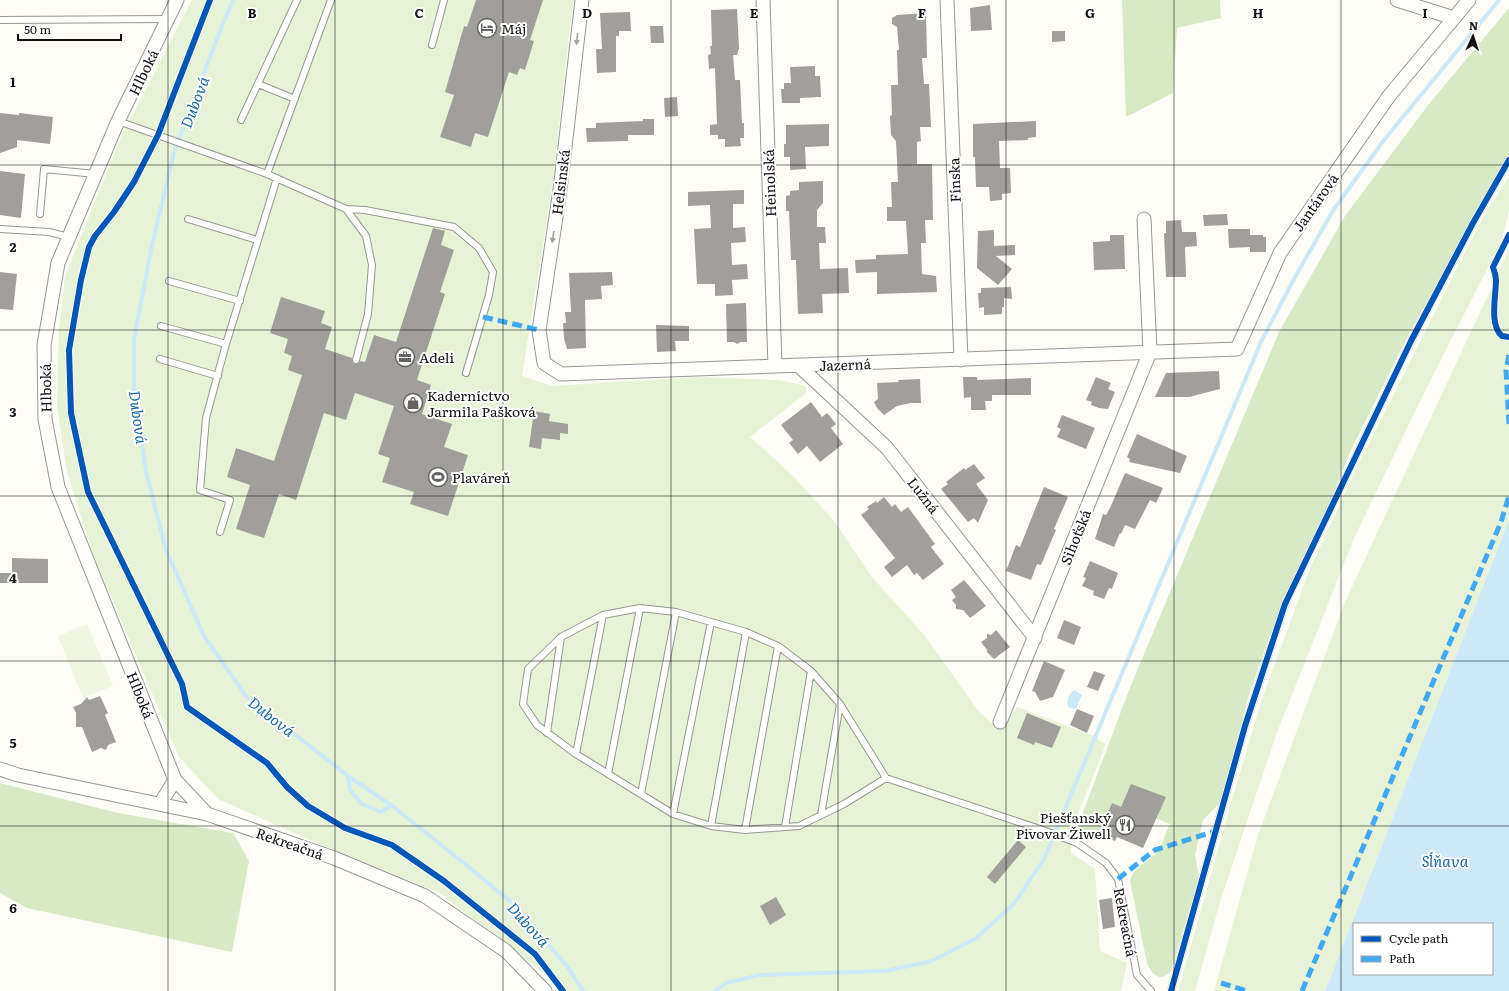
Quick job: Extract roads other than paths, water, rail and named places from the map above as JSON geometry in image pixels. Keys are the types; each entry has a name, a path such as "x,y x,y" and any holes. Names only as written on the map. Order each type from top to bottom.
{"street":[{"name":"Hlboká","path":"177,0 118,121 58,263 44,345 45,419 58,487 175,780 207,814"},
{"name":"Helsinská","path":"544,363 539,330 560,190 582,0"},
{"name":"Heinolská","path":"763,0 775,366"},
{"name":"Fínska","path":"947,0 961,360"},
{"path":"1397,0 1454,18"},
{"name":"Jantárová","path":"1150,352 1237,349 1280,253 1389,96 1469,0"},
{"path":"1144,219 1150,352"},
{"name":"Jazerná","path":"544,363 561,374 1150,352"},
{"name":"Sihoťská","path":"1000,722 1150,352"},
{"name":"Lužná","path":"799,366 887,448 1035,638"},
{"name":"Rekreačná","path":"0,769 18,775 207,814 334,858 425,896 506,951 545,991"},
{"path":"160,804 175,780"}],"lane":[{"path":"241,120 297,0"},
{"path":"267,174 331,0"},
{"path":"432,45 444,0"},
{"path":"0,20 169,19"},
{"path":"258,84 294,99"},
{"path":"118,121 267,174 346,209 365,210 454,227 479,248 493,272 489,295 466,373"},
{"path":"1171,991 1245,726 1285,604 1411,341 1473,223 1509,160"},
{"path":"40,214 44,170 96,174"},
{"path":"220,532 230,500 200,490 206,418 226,344 277,178"},
{"path":"346,209 366,236 372,265 368,314 356,360"},
{"path":"188,219 257,240"},
{"path":"0,229 49,232 69,237"},
{"path":"170,281 240,301"},
{"path":"161,326 226,344"},
{"path":"160,359 218,376"},
{"path":"608,774 640,608"},
{"path":"640,608 676,612 746,632 778,646 811,671 840,704 886,778 844,804 799,826 745,830 711,826 673,814 576,754 536,725 523,704 528,669 561,637 603,615 640,608"},
{"path":"641,794 676,612"},
{"path":"576,754 603,615"},
{"path":"673,814 711,622"},
{"path":"711,826 746,632"},
{"path":"547,733 561,637"},
{"path":"745,830 778,646"},
{"path":"785,827 811,671"},
{"path":"821,815 840,704"},
{"name":"Rekreačná","path":"886,778 1043,830 1076,843 1106,863 1118,879 1137,975 1152,991"}],"water":[{"name":"Sĺňava","path":"1509,520 1509,991 1325,991"},
{"path":"1074,690 1082,695 1076,709 1068,707 1067,704 1068,697"}],"waterway":[{"name":"Dubová","path":"233,0 174,152 152,245 134,339 134,391 146,471 166,550 204,636 246,696 348,776 391,805 517,907 569,969 583,991"},
{"path":"715,991 726,983 760,975 885,971 932,961 975,939 1014,904 1044,859 1261,342 1295,277 1334,209 1384,140 1499,0"},
{"name":"Dubová","path":"348,776 350,790 362,804 381,812 391,805"}],"place":[{"name":"Máj","path":"487,28"},
{"name":"Adeli","path":"405,357"},
{"name":"Kaderníctvo Jarmila Pašková","path":"413,403"},
{"name":"Plaváreň","path":"438,477"},
{"name":"Piešťanský Pivovar Žiwell","path":"1125,825"}]}
